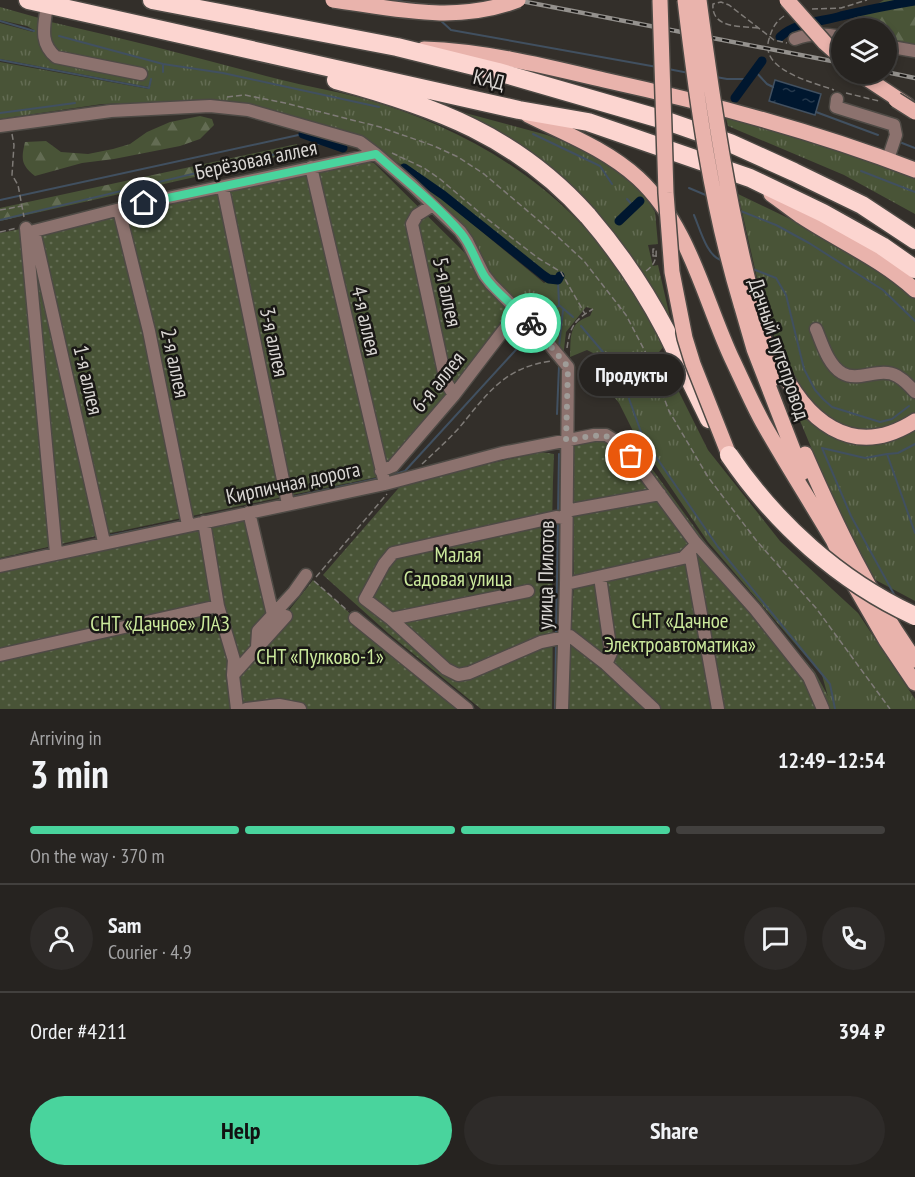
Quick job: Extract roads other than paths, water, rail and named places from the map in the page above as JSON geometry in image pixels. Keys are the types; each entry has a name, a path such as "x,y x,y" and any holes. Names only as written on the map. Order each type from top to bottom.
{"highway":[{"name":"КАД","path":"28,0 519,110 588,122 750,178 823,213 882,246 915,269"},
{"name":"КАД","path":"152,0 397,47 498,72 664,120 730,143 794,171 862,205 915,240"},
{"path":"235,45 298,69 364,87 449,116 489,136 535,166 572,198 614,247 644,291 729,455 782,522 830,565 868,591 915,616"}],"main road":[{"path":"333,0 429,14 459,14 490,9 518,0"},
{"path":"660,0 666,193 672,272 693,364 729,455"},
{"name":"Дачный путепровод","path":"685,0 706,152 728,259 747,304 760,325 772,369 818,483 864,579 915,660"},
{"name":"Дачный путепровод","path":"699,0 719,144 754,349 799,466 833,540 886,640 915,683"},
{"path":"787,0 831,48"},
{"path":"397,47 454,50 548,67 675,96 823,137 915,170"},
{"path":"871,84 889,101 915,111"},
{"path":"519,110 581,140 618,162 639,178 655,197 679,234 695,265 732,358 762,421 833,540"},
{"path":"750,178 801,216 849,243 903,280 915,291"},
{"path":"760,325 792,390 819,420 845,434 872,437 895,432 915,421"}],"street":[{"path":"48,4 44,39 48,50 56,57 141,74"},
{"path":"795,39 810,34 831,35"},
{"path":"897,48 915,51"},
{"path":"837,99 836,107 894,125 896,135 888,159"},
{"path":"5,125 111,111 210,106 248,110 351,138 376,154 433,205 467,241 484,275 518,312"},
{"name":"Берёзовая аллея","path":"39,228 144,203 311,170 376,154"},
{"name":"4-я аллея","path":"311,170 384,483"},
{"name":"3-я аллея","path":"223,188 288,504"},
{"name":"5-я аллея","path":"433,205 417,215 412,224 446,382 454,395"},
{"name":"2-я аллея","path":"119,210 149,331 188,525"},
{"path":"25,224 56,553"},
{"name":"1-я аллея","path":"39,228 34,231 104,542"},
{"name":"6-я аллея","path":"384,483 393,466 454,395 518,312"},
{"name":"улица Пилотов","path":"518,312 565,363 566,441 562,516 566,584 562,709"},
{"path":"816,329 825,351 842,374 853,376 883,372 896,375 915,392"},
{"name":"Кирпичная дорога","path":"0,566 384,483 502,453 594,435 606,435 616,440 660,494"},
{"path":"654,709 606,664 570,636 541,642 469,673 458,675 446,669 391,619 365,599 384,564 393,554 562,516 571,510 660,494 693,547 755,609 809,677 824,709"},
{"path":"249,512 279,615"},
{"path":"204,522 218,606 234,660 233,675 237,709"},
{"path":"566,584 683,558 693,547"},
{"path":"693,547 718,709"},
{"path":"233,675 257,647 258,631 279,615 306,575"},
{"path":"600,577 611,653 606,664"},
{"path":"391,619 528,591"},
{"path":"0,656 218,606"},
{"path":"355,618 467,709"},
{"path":"246,709 279,705 300,709"}],"water":[{"path":"775,80 821,94 815,115 769,101"}],"waterway":[{"path":"391,0 418,4"},
{"path":"780,37 793,28 809,23 915,1"},
{"path":"439,19 451,30 657,67"},
{"path":"0,21 34,31"},
{"path":"59,36 163,64 223,73 379,107"},
{"path":"0,60 149,88 151,79"},
{"path":"735,98 762,61"},
{"path":"163,64 163,72"},
{"path":"668,69 689,73"},
{"path":"754,70 773,87"},
{"path":"716,77 748,79"},
{"path":"0,113 75,103"},
{"path":"816,112 878,135"},
{"path":"0,200 303,134"},
{"path":"303,134 343,148"},
{"path":"533,134 600,166 612,184"},
{"path":"0,220 326,142"},
{"path":"902,143 915,148"},
{"path":"404,168 443,195 543,275 549,279 558,280 560,276"},
{"path":"861,171 915,192"},
{"path":"689,188 708,196"},
{"path":"627,199 634,207"},
{"path":"619,221 640,201"},
{"path":"738,210 776,225 809,243 883,290 915,321"},
{"path":"694,215 708,248 721,260"},
{"path":"750,268 776,278 786,295 804,369 815,390 832,407 880,422 892,419 909,406"},
{"path":"558,280 559,305 573,317"},
{"path":"540,322 559,305"},
{"path":"559,346 563,310"},
{"path":"581,326 619,371 641,432 654,454 718,547 830,684 835,709"},
{"path":"389,476 405,471 523,342"},
{"path":"557,414 559,366"},
{"path":"163,371 180,454"},
{"path":"887,454 898,453 915,444"},
{"path":"895,596 851,516 822,448 865,458 887,454 915,533"},
{"path":"558,514 559,454"},
{"path":"292,497 380,478"},
{"path":"108,536 182,521"},
{"path":"556,634 558,523"},
{"path":"555,709 556,643"}],"railway":[{"path":"516,0 831,61"},
{"path":"897,74 915,78"}],"place":[{"name":"Продукты","path":"631,456"}],"park label":[{"name":"Малая Садовая улица","path":"458,567"},
{"name":"СНТ «Дачное» ЛАЗ","path":"160,624"},
{"name":"СНТ «Дачное Электроавтоматика»","path":"680,633"},
{"name":"СНТ «Пулково-1»","path":"320,657"}]}
